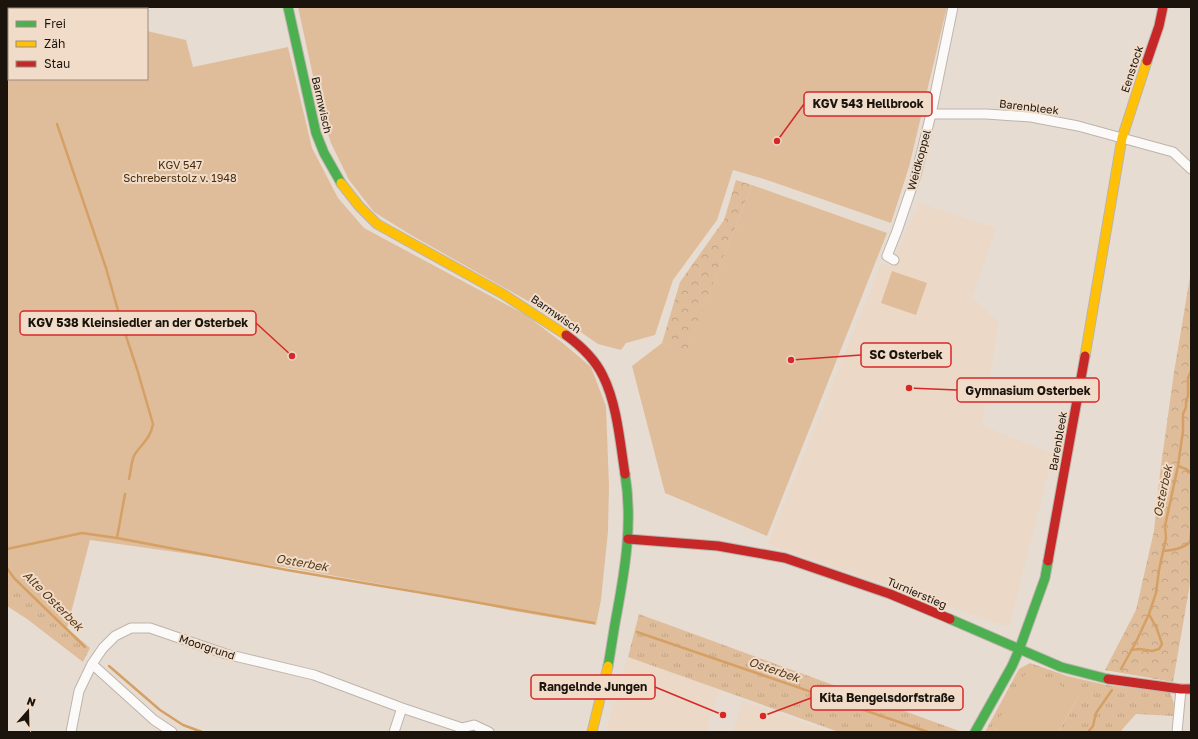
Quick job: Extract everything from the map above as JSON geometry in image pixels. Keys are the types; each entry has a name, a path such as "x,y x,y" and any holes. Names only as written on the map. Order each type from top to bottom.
{"street":[{"name":"Barmwisch","path":"288,7 318,140 331,168 349,195 366,215 377,224 520,304 570,338 591,358 603,375 612,399 627,483 629,504 628,539 620,601 611,651 592,732"},
{"name":"Weidkoppel","path":"894,260 887,256 898,231 916,175 954,7"},
{"name":"Eenstock","path":"1122,138 1159,26 1163,7"},
{"name":"Barenbleek","path":"931,114 986,114 1031,117 1078,126 1173,152 1191,169"},
{"name":"Barenbleek","path":"975,732 1012,666 1045,578 1122,138"},
{"name":"Turnierstieg","path":"628,539 718,546 785,558 890,594 1061,667 1107,679 1191,689"},
{"name":"Moorgrund","path":"71,732 79,691 92,664 103,648 115,636 131,628 150,628 226,654 314,675 463,730 474,725 489,732"},
{"path":"92,664 154,720 172,732"},
{"path":"1177,732 1181,689"},
{"path":"394,732 402,708"}],"shaded area":[{"path":"919,203 996,228 972,297 999,323 981,425 1053,454 1009,627 768,544 881,264 891,266"},
{"path":"628,657 719,690 706,732 606,732"},
{"path":"743,701 831,732 733,732"}],"green space":[{"path":"298,7 947,7 909,167 891,223 767,180 733,170 717,220 673,280 655,335 626,343 621,350 598,344 572,326 411,235 374,212 349,180 331,143 321,113"},
{"name":"KGV 547 Schreberstolz v. 1948","path":"148,31 186,40 193,67 288,47 312,148 338,198 364,228 526,315 591,367 606,406 609,486 608,531 601,600 596,625 508,610 424,592 290,568 90,540 67,628 13,575 7,561 7,65 8,80 148,80"},
{"path":"736,180 752,185 686,353 662,343 680,282 724,220"},
{"path":"752,185 887,233 767,536 665,493 632,366 662,343 686,352"},
{"path":"892,271 927,283 916,315 881,303"},
{"path":"1191,271 1191,578 1173,682 1105,670 1136,610 1154,531 1160,473 1174,372"},
{"path":"7,561 13,575 67,628 90,648 83,662 27,619 7,606"},
{"path":"639,614 962,732 839,732 628,657"},
{"path":"1030,663 1067,676 1106,685 1170,692 1174,704 1173,716 1136,714 1120,732 1058,732 1079,696 994,727 997,732 985,732 1019,669"},
{"path":"1029,668 1079,696 1058,732 997,732 994,727"}],"waterway":[{"path":"57,124 106,268 153,424 148,437 135,454 129,479"},
{"name":"Osterbek","path":"1121,669 1149,614 1156,593 1166,538 1165,526 1178,466 1183,431 1183,414 1186,407 1188,396 1188,378 1191,371"},
{"path":"1178,466 1191,473"},
{"path":"117,538 125,494"},
{"path":"1163,551 1177,549 1190,542 1191,532"},
{"name":"Osterbek","path":"7,549 82,533 594,623"},
{"name":"Alte Osterbek","path":"7,568 14,578 85,647"},
{"name":"Osterbek","path":"1131,650 1140,649 1152,651 1159,649 1162,644 1157,629 1149,614"},
{"name":"Osterbek","path":"637,632 928,732"},
{"name":"Alte Osterbek","path":"109,666 160,710 183,725 202,732"},
{"name":"Osterbek","path":"1088,732 1093,726 1096,713 1112,690"}],"traffic: fast":[{"path":"288,7 316,133 324,153 341,183"},
{"path":"608,666 627,546 628,510 625,474"},
{"path":"975,732 1012,666 1019,650 1045,578 1048,561"},
{"path":"950,619 1061,667 1108,679"}],"traffic: slow":[{"path":"1085,356 1122,138 1147,61"},
{"path":"341,183 359,206 377,224 503,294 566,335"},
{"path":"592,732 608,666"}],"traffic: jam":[{"path":"1147,61 1159,26 1163,7"},
{"path":"566,335 592,358 600,370 608,387 615,411 625,474"},
{"path":"1048,561 1085,356"},
{"path":"628,539 718,546 785,558 890,594 950,619"},
{"path":"1108,679 1191,689"}],"place":[{"name":"KGV 543 Hellbrook","path":"777,141"},
{"name":"KGV 538 Kleinsiedler an der Osterbek","path":"292,356"},
{"name":"SC Osterbek","path":"791,360"},
{"name":"Gymnasium Osterbek","path":"909,388"},
{"name":"Rangelnde Jungen","path":"723,715"},
{"name":"Kita Bengelsdorfstraße","path":"763,716"}]}
